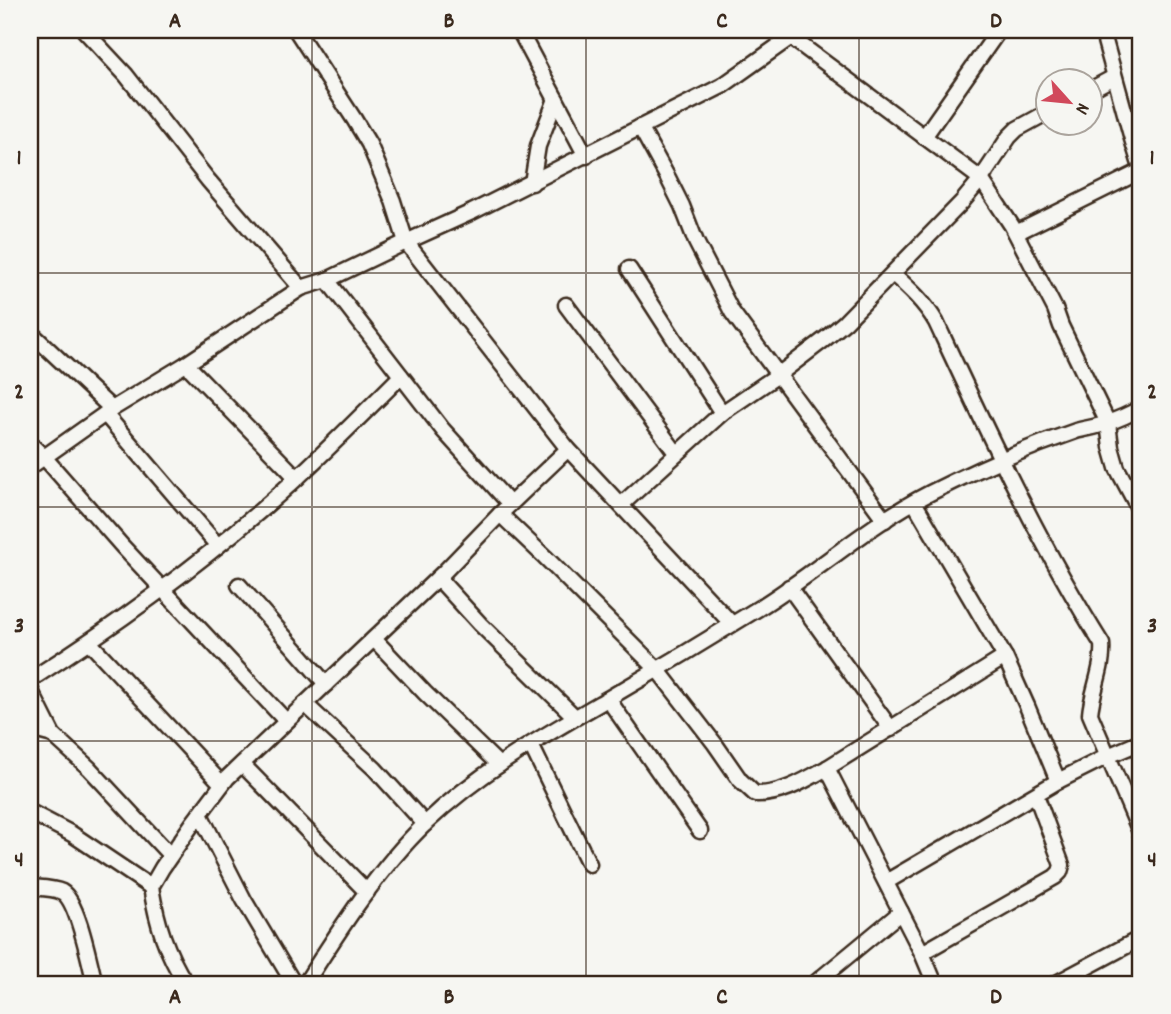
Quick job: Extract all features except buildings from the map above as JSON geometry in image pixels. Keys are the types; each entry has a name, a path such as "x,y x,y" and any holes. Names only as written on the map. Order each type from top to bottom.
{"street":[{"path":"84,30 126,75 208,180 301,288"},
{"path":"296,30 369,144 393,201 406,242 568,449 732,624"},
{"path":"519,30 586,156"},
{"path":"924,137 999,30"},
{"path":"1016,233 1141,169 1102,30"},
{"path":"30,467 108,411 301,288 327,280 472,212 722,86 786,33 981,179 1016,233 1055,309 1108,423 1117,468 1141,513"},
{"path":"1104,82 1114,77"},
{"path":"532,183 538,146 555,99"},
{"path":"621,505 722,413 825,340 962,202 1009,137 1034,120"},
{"path":"640,127 682,206 696,242 732,312 885,520"},
{"path":"629,269 722,413"},
{"path":"893,274 931,313 1057,568 1102,644 1103,656 1090,714 1141,834"},
{"path":"327,280 505,509 545,556 657,670 740,780 755,794 770,795 827,768 1005,657"},
{"path":"566,305 677,454"},
{"path":"30,332 108,411 218,546"},
{"path":"186,363 297,478"},
{"path":"30,680 89,642 218,546 297,478 401,376"},
{"path":"305,984 348,917 397,854 425,824 463,791 499,765 762,606 914,502 1002,459 1108,423 1141,408"},
{"path":"30,444 286,721"},
{"path":"186,984 170,958 162,938 151,887 170,855 222,784 438,578 568,449"},
{"path":"914,502 1005,657 1058,781"},
{"path":"438,578 480,624 575,717"},
{"path":"239,585 326,684"},
{"path":"789,587 891,729"},
{"path":"374,639 499,765"},
{"path":"89,642 222,784"},
{"path":"30,689 53,735 89,768 170,855"},
{"path":"608,699 700,831"},
{"path":"305,704 375,769 425,824"},
{"path":"30,729 53,735"},
{"path":"886,882 1058,781 1141,742"},
{"path":"531,745 589,864"},
{"path":"242,764 367,892"},
{"path":"827,768 922,953 935,984"},
{"path":"922,953 1060,872 1062,865 1037,795"},
{"path":"30,812 72,834 151,887"},
{"path":"200,814 244,900 294,984"},
{"path":"30,887 61,891 67,896 79,920 95,984"},
{"path":"814,984 901,912"},
{"path":"1055,984 1141,938"}]}
